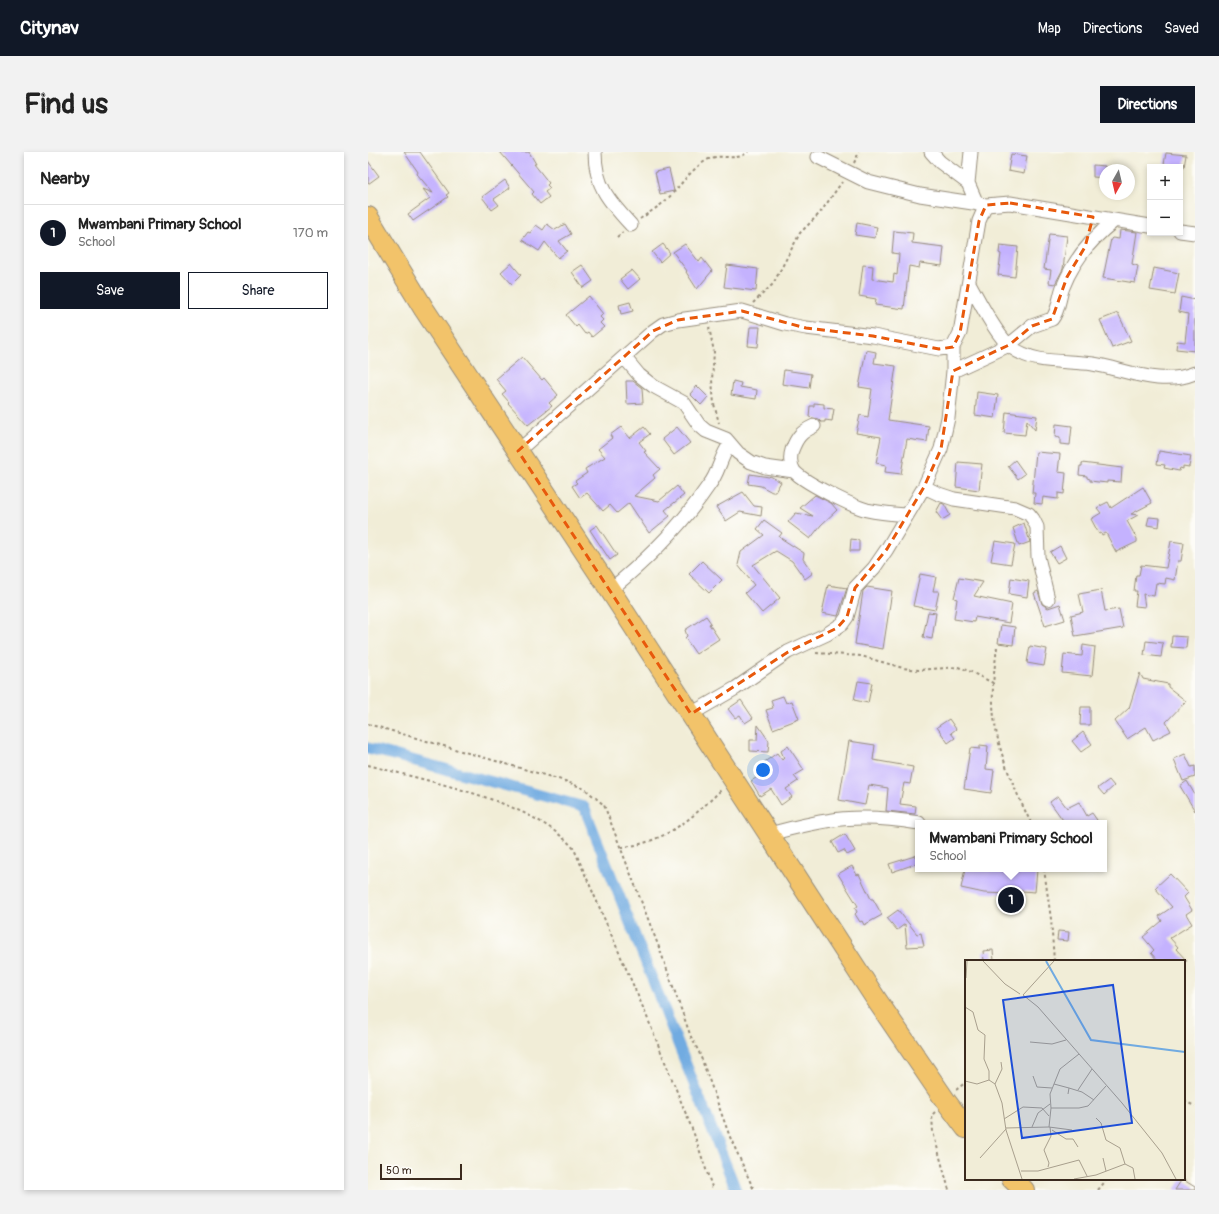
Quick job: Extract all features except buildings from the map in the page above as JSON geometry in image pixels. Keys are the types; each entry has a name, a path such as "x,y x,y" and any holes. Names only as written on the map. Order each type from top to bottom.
{"main road":[{"path":"368,217 424,309 770,834 878,1002 965,1127"},
{"path":"1013,1180 1024,1190"}],"street":[{"path":"595,152 598,181 613,205 631,225"},
{"path":"691,714 736,688 788,652 828,634 842,624 847,617 855,588 883,555 924,487 941,449 948,418 953,371 953,347 960,333 982,205 968,183 940,162 931,152"},
{"path":"968,183 972,152"},
{"path":"818,157 868,182 891,188 982,205 1010,204 1147,226"},
{"path":"953,371 1009,346 1032,326 1049,321 1054,317 1067,277 1085,247 1093,217"},
{"path":"1085,247 1114,221"},
{"path":"1183,231 1195,233"},
{"path":"968,283 1009,346 1027,356 1040,359 1095,364 1155,378 1172,378 1195,373"},
{"path":"518,451 652,331 664,324 706,315 742,311 785,324 806,328 873,336 939,349 953,347"},
{"path":"624,357 639,374 653,386 684,403 699,425 706,431 728,442 751,462 765,467 794,471 803,478 846,502 867,510 907,515"},
{"path":"794,471 791,463 791,453 796,439 803,431 814,426"},
{"path":"610,590 639,566 690,510 714,479 728,442"},
{"path":"924,487 939,494 954,498 1015,508 1029,514 1037,527 1038,557 1048,599"},
{"path":"770,834 808,823 843,817 875,816 915,822"}],"path":[{"path":"616,237 666,200 703,162 717,156 740,157 748,152"},
{"path":"742,311 773,284 800,233 820,212 848,173"},
{"path":"706,315 714,352 712,380 714,404 728,442"},
{"path":"997,647 993,683 993,704 996,726 1011,779 1030,820"},
{"path":"811,653 874,658 903,668 919,670 958,667 993,683"},
{"path":"368,724 435,745 537,772 585,790 604,805 660,950 691,1037 699,1052 730,1137 754,1190"},
{"path":"368,765 502,804 547,825 564,838 574,849 645,1012 694,1134 713,1190"},
{"path":"621,847 646,843 667,834 696,813 733,778"},
{"path":"1044,872 1052,927 1054,960"},
{"path":"945,1100 932,1115 933,1132 949,1190"},
{"path":"1185,1101 1195,1106"},
{"path":"1098,1190 1105,1180"}],"highlighted area":[{"path":"1010,203 1093,217 1085,247 1067,277 1052,319 1032,326 1009,345 953,371 941,449 924,487 887,549 855,588 847,617 837,628 788,652 691,714 518,451 653,331 678,320 742,311 806,328 873,336 939,349 953,347 960,333 979,221 986,205"}],"waterway":[{"path":"368,748 584,807 736,1190"}],"place":[{"name":"Mwambani Primary School","path":"1011,900"}]}
